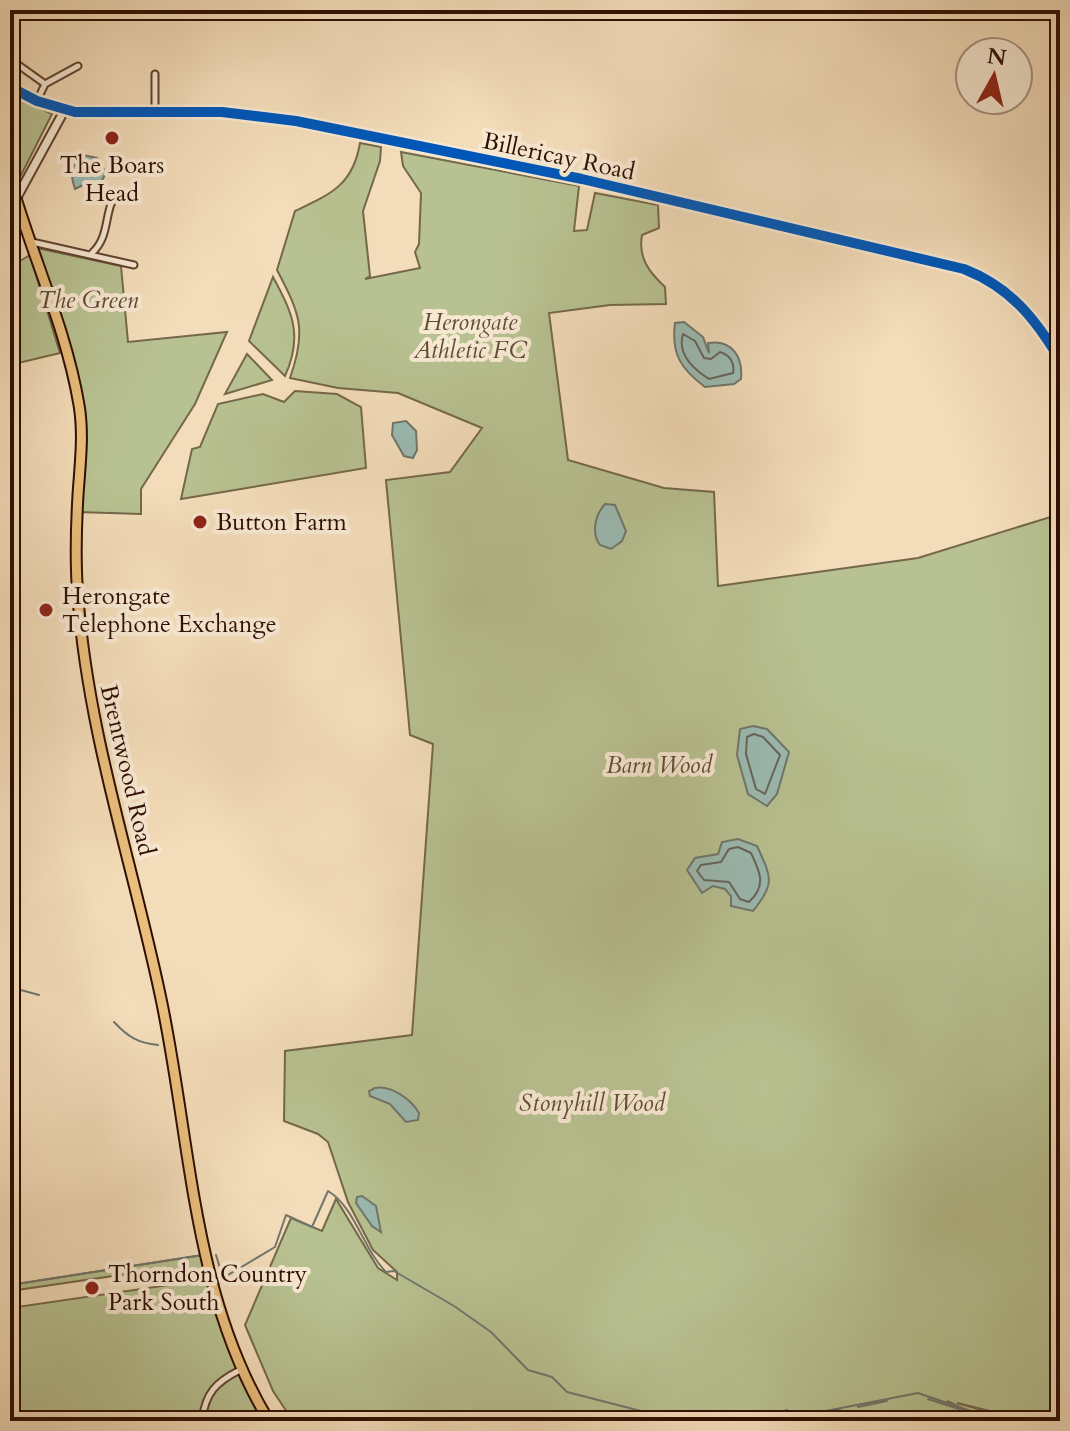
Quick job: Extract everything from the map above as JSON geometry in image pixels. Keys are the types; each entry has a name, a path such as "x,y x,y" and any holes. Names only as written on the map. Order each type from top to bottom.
{"main road":[{"name":"Brentwood Road","path":"10,178 72,365 80,410 75,557 93,712 160,995 210,1275 222,1322 240,1370 269,1421"}],"street":[{"path":"10,59 45,84"},
{"path":"37,101 45,84 78,66"},
{"path":"155,74 155,112"},
{"name":"Billericay Road","path":"10,87 64,111 222,112 296,121 595,182 964,269 1014,297 1031,314 1060,360"},
{"path":"16,199 64,111"},
{"path":"91,253 105,237 112,202 117,193"},
{"path":"31,242 134,265"},
{"path":"202,1421 205,1399 218,1382 240,1370"}],"green space":[{"path":"21,99 52,114 17,183 10,130"},
{"path":"360,143 381,147 380,161 363,211 370,276 365,279 420,268 415,252 419,244 421,193 403,166 401,152 579,186 574,231 587,230 595,193 658,205 659,228 642,235 641,243 643,258 665,287 666,304 610,305 549,313 568,460 664,488 714,492 718,586 918,558 1060,514 1060,1421 1031,1421 957,1403 1021,1421 989,1421 947,1401 979,1421 293,1421 273,1391 245,1325 291,1218 322,1231 336,1199 378,1268 397,1280 397,1272 373,1250 348,1202 328,1142 318,1134 284,1121 285,1051 412,1035 433,744 410,735 386,480 450,472 482,428 398,393 338,388 290,378 298,347 298,322 277,270 295,211 330,193 346,178 357,157"},
{"name":"The Green","path":"32,247 121,266 128,342 227,332 195,404 141,489 141,514 77,512 80,410"},
{"path":"30,255 60,353 10,365 10,267"},
{"path":"273,277 293,325 294,349 285,376 249,341"},
{"path":"247,354 272,380 225,394"},
{"path":"295,391 337,394 361,407 366,468 181,499 192,449 200,447 218,404 263,394 284,402"},
{"path":"203,1255 216,1299 269,1421 10,1421 10,1308 169,1285 168,1268 10,1291 10,1285"}],"water":[{"path":"83,155 97,158 106,173 98,188 90,190 83,185 75,189 72,170"},
{"path":"684,322 703,337 709,353 708,343 724,344 735,352 741,379 734,384 705,387 690,374 676,352 675,344 675,323"},
{"path":"406,421 416,431 417,450 413,458 404,456 392,435 393,423"},
{"path":"605,504 615,505 626,531 622,541 611,549 600,545 595,530"},
{"path":"753,726 767,729 789,752 777,794 767,806 748,794 737,755 740,729"},
{"path":"738,839 757,846 768,873 768,886 753,911 731,906 731,896 725,889 713,886 702,893 687,870 695,858 718,854 722,842"},
{"path":"388,1089 406,1098 419,1113 418,1120 406,1122 390,1104 370,1096 369,1091"},
{"path":"362,1196 376,1206 381,1232 372,1226 356,1203 357,1197"}],"waterway":[{"path":"10,987 39,995"},
{"path":"114,1022 134,1038 158,1045"},
{"path":"216,1255 223,1278 275,1247 286,1215 312,1227 328,1191 345,1207 386,1272 394,1271 454,1306 491,1332 528,1370 552,1377 567,1392 672,1419 701,1421"},
{"path":"10,1285 202,1255"},
{"path":"757,1421 787,1410 795,1417 918,1393 1000,1421"},
{"path":"928,1399 968,1412"},
{"path":"858,1407 887,1401"},
{"path":"774,1421 840,1410"},
{"path":"706,1421 736,1421"}],"cycle path":[{"path":"10,87 37,101 75,112 222,112 296,121 582,179 964,269 995,285 1020,306 1060,360"}],"place":[{"name":"The Boars Head","path":"112,138"},
{"name":"Button Farm","path":"200,522"},
{"name":"Herongate Telephone Exchange","path":"46,610"},
{"name":"Thorndon Country Park South","path":"92,1288"}],"park label":[{"name":"Herongate Athletic FC","path":"470,336"},
{"name":"Barn Wood","path":"659,765"},
{"name":"Stonyhill Wood","path":"592,1103"}]}
